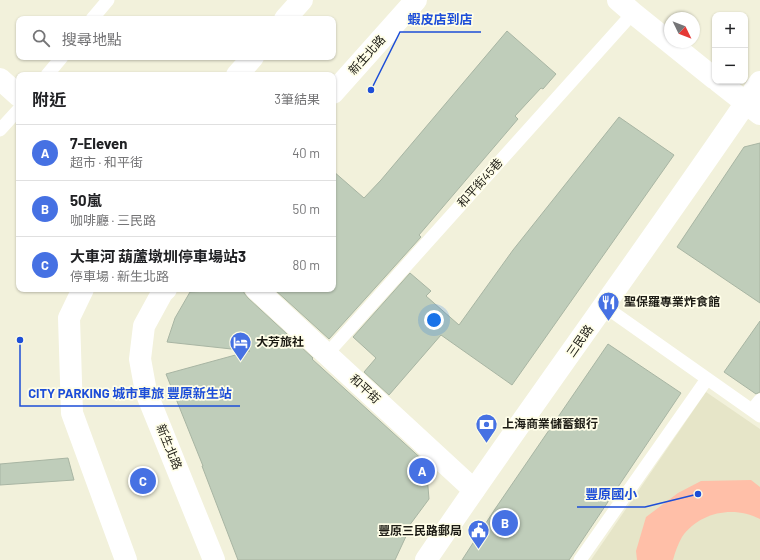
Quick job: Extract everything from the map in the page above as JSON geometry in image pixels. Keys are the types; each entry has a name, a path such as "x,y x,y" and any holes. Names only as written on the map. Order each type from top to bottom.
{"street":[{"path":"289,16 302,0"},
{"name":"新生北路","path":"336,90 416,0"},
{"path":"625,6 712,76"},
{"path":"240,72 250,60"},
{"path":"0,79 16,93"},
{"name":"三民路","path":"426,560 604,306 753,108 760,82"},
{"path":"722,84 753,108"},
{"path":"81,292 70,318 72,413 126,560"},
{"name":"新生北路","path":"163,292 144,326 140,358 146,392 214,560"},
{"name":"和平街","path":"259,292 474,490"}],"lane":[{"path":"95,16 108,0"},
{"name":"和平街45巷","path":"327,354 625,6"},
{"path":"50,72 60,60"},
{"path":"0,130 16,112"},
{"path":"604,306 756,413 760,400"},
{"path":"580,560 707,379"}],"shaded area":[{"path":"706,392 760,429 760,560 591,560"},
{"path":"751,480 760,487 760,519 739,512 718,513 707,517 689,528 682,537 673,560 637,560 636,551 646,517 678,493 701,481"}],"building":[{"path":"507,31 556,74 515,116 518,119 419,235 421,237 329,339 277,292 336,292 336,174 364,198 381,180"},
{"path":"619,117 674,155 512,385 441,335 389,395 364,372 376,358 353,337 410,273 431,291 426,296 459,325 513,250"},
{"path":"760,143 760,303 677,247 744,147"},
{"path":"190,292 244,292 248,298 313,358 312,359 426,463 429,499 406,530 408,532 395,560 238,560 203,466 166,374 250,351 167,342 175,318"},
{"path":"760,321 760,392 756,394 724,372"},
{"path":"608,344 681,393 569,560 462,560 495,509"},
{"path":"68,458 74,480 0,485 0,464"}],"place":[{"name":"蝦皮店到店","path":"371,90"},
{"name":"聖保羅專業炸食館","path":"608,322"},
{"name":"CITY PARKING 城市車旅 豐原新生站","path":"20,340"},
{"name":"大芳旅社","path":"240,362"},
{"name":"上海商業儲蓄銀行","path":"486,444"},
{"name":"7-Eleven","path":"422,471"},
{"name":"大車河 葫蘆墩圳停車場站3","path":"143,481"},
{"name":"豐原國小","path":"698,494"},
{"name":"50嵐","path":"505,523"},
{"name":"豐原三民路郵局","path":"478,550"}]}
